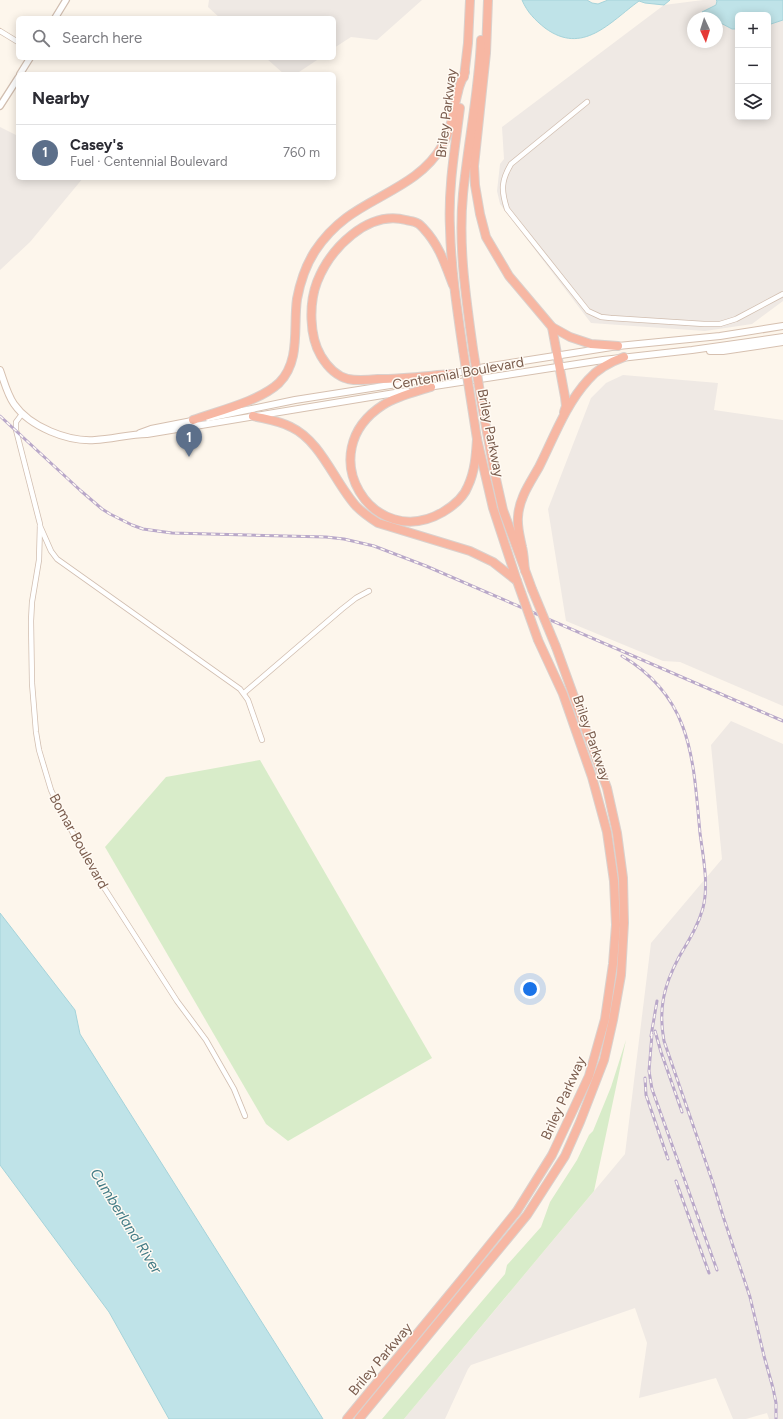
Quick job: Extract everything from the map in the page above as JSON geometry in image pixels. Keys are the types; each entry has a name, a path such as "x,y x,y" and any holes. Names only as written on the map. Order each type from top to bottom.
{"highway":[{"name":"Briley Parkway","path":"349,1416 464,1278 517,1211 552,1154 586,1083 597,1052 605,1019 613,964 616,925 614,881 608,832 592,777 563,694 538,640 493,508 477,439 453,284 450,226 451,175 465,72 470,0"},
{"name":"Briley Parkway","path":"359,1419 527,1215 565,1156 604,1060 613,1020 620,975 624,923 623,878 617,833 607,788 556,647 532,589 503,510 494,470 473,349 463,275 463,195 481,52 483,0"},
{"path":"488,0 486,53 474,166 475,185 486,237 509,276 552,327 570,337 591,344 618,346"},
{"path":"193,420 252,400 279,383 289,369 294,354 297,298 304,273 315,252 330,232 346,218 418,174 431,161 442,146 453,119 458,91 465,72"},
{"path":"450,374 386,379 348,379 335,372 325,362 318,351 314,339 312,319 317,284 324,268 333,254 345,241 374,221 398,218 418,223 430,236 441,252 453,284"},
{"path":"552,327 566,406 563,417"},
{"path":"526,571 519,534 518,518 520,504 525,492 563,417 588,380 599,369 610,362 624,357"},
{"path":"431,387 384,404 370,415 360,426 352,444 349,458 355,485 363,498 373,508 398,520 413,521 437,515 458,501 468,488 473,474 477,439"},
{"path":"253,416 292,427 305,436 314,446 346,492 366,516 378,523 470,551 493,562 517,581"}],"main road":[{"name":"Centennial Boulevard","path":"0,370 10,397 22,414 46,429 66,438 81,441 135,434 151,429 250,409 485,367 618,346 720,336 783,326"},
{"name":"Centennial Boulevard","path":"135,434 147,434 624,357 692,350 783,337"},
{"path":"692,350 723,351 783,342"}],"street":[{"path":"56,16 66,0"},
{"path":"0,31 16,41"},
{"path":"21,72 29,60"},
{"path":"0,106 16,81"},
{"path":"587,102 511,164 504,176 502,195 507,209 588,311 601,317 712,324 736,319 783,294"},
{"name":"Bomar Boulevard","path":"22,414 16,422 16,430 40,524 39,560 32,602 31,621 32,683 36,732 51,790 94,872 177,1001 206,1040 234,1089 245,1116"},
{"path":"40,524 51,551 57,559 233,683 244,693 248,700 262,740"},
{"path":"244,693 342,609 356,598 369,591"}],"shaded area":[{"path":"209,0 422,0 377,40 351,37 336,47 336,16 218,16 208,7"},
{"path":"703,0 717,1 716,5 703,12 687,12 687,48 723,48 723,24 735,29 735,120 771,120 771,24 783,20 783,301 752,324 705,331 591,323 500,204 497,191 500,164 504,159 502,127 664,5"},
{"path":"268,60 317,60 299,72 282,72"},
{"path":"0,127 16,135 16,180 81,180 30,242 0,270"},
{"path":"623,375 718,383 714,410 783,420 783,706 680,662 663,661 566,621 548,509 591,398 606,383"},
{"path":"731,721 783,744 783,1419 769,1419 767,1413 746,1419 733,1419 716,1378 639,1398 647,1343 635,1308 471,1365 445,1419 404,1419 625,1154 651,943 722,859 711,745"}],"green space":[{"path":"260,760 432,1058 288,1141 266,1124 105,847 166,777"},
{"path":"626,1040 594,1191 404,1419 382,1419 505,1274 507,1265 541,1227 550,1202 577,1160 589,1135 593,1131 611,1087"}],"water":[{"path":"522,0 587,0 598,4 608,0 670,0 664,5 639,1 607,26 595,33 572,39 559,36 545,28 532,16"},
{"path":"716,0 783,0 783,20 771,24 771,12 735,12 735,29 732,29 723,24 723,12 702,12 716,5"},
{"name":"Cumberland River","path":"0,913 75,1010 80,1034 323,1419 169,1419 109,1312 0,1165"}],"railway":[{"path":"0,416 102,509 132,525 143,529 172,533 326,537 344,539 374,546 426,566 783,721"},
{"path":"622,656 645,673 663,691 676,711 685,733 691,756 705,870 705,899 699,921 669,977 662,1008 662,1029 664,1041 713,1183 750,1297 773,1388 776,1403 776,1419"},
{"path":"651,1036 657,1001"},
{"path":"655,1031 682,1112"},
{"path":"652,1034 649,1071 652,1089 717,1270"},
{"path":"645,1078 646,1095 668,1159"},
{"path":"676,1181 709,1273"}],"place":[{"name":"Casey's","path":"189,457"}]}
